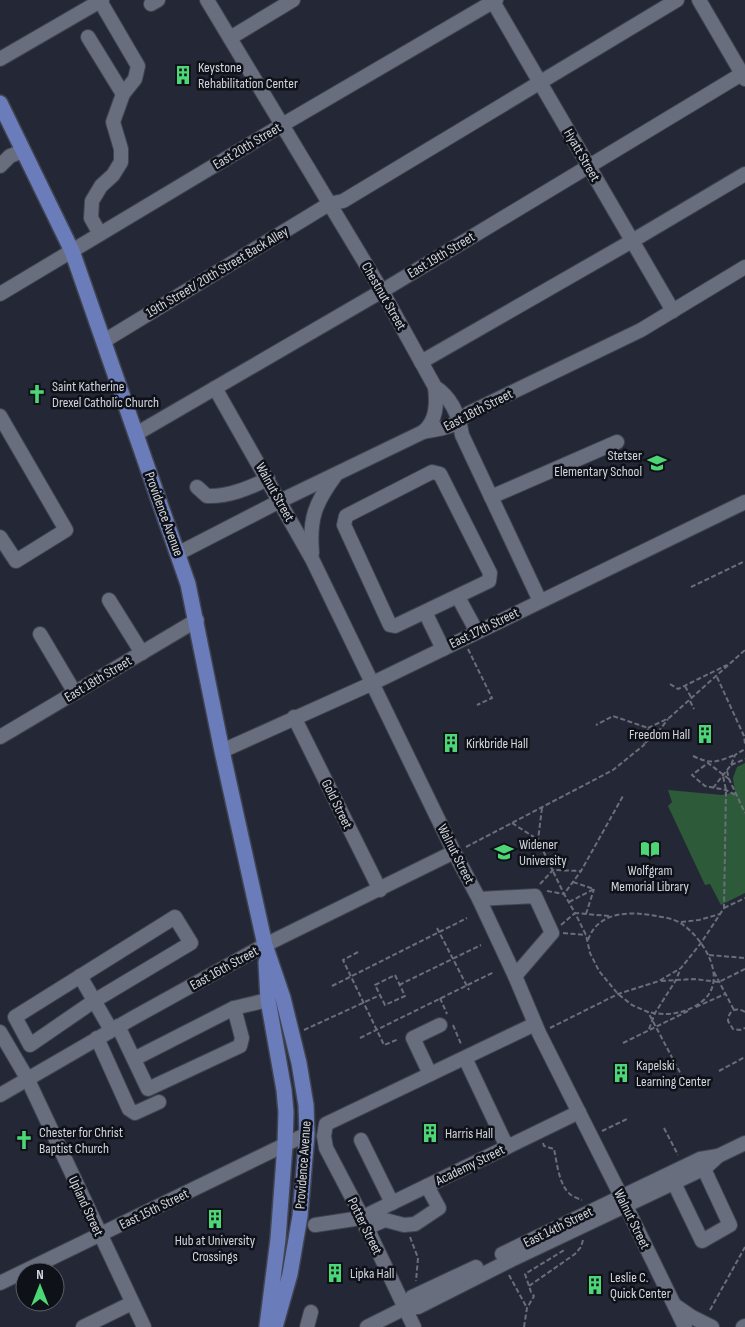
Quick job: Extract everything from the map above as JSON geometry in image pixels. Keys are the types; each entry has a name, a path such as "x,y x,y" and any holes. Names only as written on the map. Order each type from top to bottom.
{"main road":[{"name":"Providence Avenue","path":"0,103 72,251 179,553 197,620 222,751 265,945 293,1035 304,1090 307,1134 298,1230 290,1274 275,1327"},
{"name":"Providence Avenue","path":"265,945 268,1000 284,1090 286,1112 286,1145 278,1239 267,1327"}],"street":[{"name":"Chestnut Street","path":"207,0 382,291 435,387 447,397 460,421 462,435 540,601"},
{"path":"230,38 293,0"},
{"name":"19th Street/ 20th Street Back Alley","path":"104,341 329,204 343,201 677,0"},
{"path":"699,0 744,75"},
{"name":"Hyatt Street","path":"493,1 673,311"},
{"name":"East 20th Street","path":"0,294 493,1"},
{"path":"0,59 95,2 138,66 135,80 123,94 113,122 121,149 121,162 113,175 101,186 92,201 91,218 100,234"},
{"path":"88,37 123,94"},
{"name":"East 19th Street","path":"136,434 382,291 744,75"},
{"path":"0,166 10,156 23,151"},
{"path":"421,362 745,174"},
{"name":"East 18th Street","path":"179,553 280,501 423,432 441,430 460,421 469,413 642,330 745,267"},
{"path":"423,432 430,424 434,414 435,387"},
{"name":"Walnut Street","path":"215,388 312,559 454,852 479,899 515,976 537,1029 624,1201 684,1327"},
{"path":"0,416 66,530 16,561 0,537"},
{"path":"492,497 617,442"},
{"path":"432,472 440,474 490,573 489,581 458,597 395,626 390,625 344,525 346,516 432,472"},
{"path":"312,559 310,536 313,516 321,495 336,474"},
{"path":"197,487 207,496 214,497 247,489 268,479"},
{"name":"East 17th Street","path":"222,751 373,683 745,502"},
{"path":"458,597 477,632"},
{"path":"109,600 142,653"},
{"path":"425,612 443,648"},
{"name":"East 18th Street","path":"0,737 197,620"},
{"path":"40,634 75,693"},
{"name":"Gold Street","path":"294,717 380,890"},
{"name":"East 16th Street","path":"0,1095 114,1028 265,945 454,852"},
{"path":"479,899 535,893 552,933 515,976"},
{"path":"175,917 191,943 94,1001 30,1044 15,1017 175,917"},
{"path":"80,976 94,1001 134,1059 148,1090 240,1046 242,1038 234,1008"},
{"path":"134,1059 234,1008 268,1000"},
{"path":"440,1025 412,1038 430,1074 537,1029"},
{"name":"Upland Street","path":"0,1032 27,1078 144,1327"},
{"path":"98,1038 129,1109 135,1113 159,1102"},
{"path":"465,1058 508,1147"},
{"name":"Potter Street","path":"414,1327 408,1303 326,1148 324,1136 326,1124 430,1074"},
{"name":"Academy Street","path":"364,1223 392,1203 579,1112"},
{"name":"East 15th Street","path":"0,1284 307,1134"},
{"path":"361,1140 392,1203"},
{"name":"East 14th Street","path":"367,1327 408,1303 418,1306 624,1201 684,1166 700,1159 718,1156 745,1143"},
{"name":"East 14th Street","path":"507,1259 598,1207 624,1201 674,1183 704,1169 718,1156"},
{"path":"674,1183 702,1241 730,1224 704,1169"},
{"path":"315,1225 385,1220 410,1225 415,1224 439,1208 427,1186"},
{"path":"83,1327 132,1303"},
{"path":"674,1305 712,1327"},
{"path":"307,1327 311,1312"}],"path":[{"path":"691,587 745,561"},
{"path":"461,639 468,648 492,698 477,705"},
{"path":"454,852 613,770 644,745 669,718 745,650"},
{"path":"670,684 678,689 730,664"},
{"path":"716,677 744,736 745,744"},
{"path":"685,686 694,708"},
{"path":"596,725 613,716 648,728 669,718"},
{"path":"644,745 648,728"},
{"path":"658,732 664,737"},
{"path":"737,796 726,790 705,786 692,776 708,763 718,762 745,749"},
{"path":"714,788 731,765 735,755"},
{"path":"693,756 708,763 729,779"},
{"path":"731,765 745,759"},
{"path":"727,770 729,779 745,813"},
{"path":"723,776 726,790 724,908"},
{"path":"564,894 581,871 624,796"},
{"path":"538,840 542,808"},
{"path":"512,823 538,840 586,935 590,954 599,971 618,994 632,1004 655,1014 682,1012 725,994"},
{"path":"553,870 581,871"},
{"path":"535,893 553,870"},
{"path":"573,882 594,889"},
{"path":"569,902 594,889"},
{"path":"586,914 594,889"},
{"path":"535,893 564,894"},
{"path":"649,1030 655,1014 676,980 681,968 701,943 724,908 745,898"},
{"path":"552,933 575,914 609,916 623,913 647,914 680,922 699,920 720,914"},
{"path":"588,940 591,931 596,925 609,916"},
{"path":"332,986 468,918"},
{"path":"680,922 693,933 709,955 714,972 734,1010"},
{"path":"437,928 469,990"},
{"path":"552,933 586,935"},
{"path":"400,985 481,945"},
{"path":"358,952 343,960 384,1045 399,1039"},
{"path":"709,955 745,958"},
{"path":"537,1029 618,994 658,981 681,968"},
{"path":"658,981 694,979 719,982 745,969"},
{"path":"360,1038 494,972"},
{"path":"622,1043 705,1000 714,982 714,972"},
{"path":"395,976 400,985 405,996 385,1005 375,985 395,976"},
{"path":"293,1035 380,995"},
{"path":"745,1012 741,1009 734,1010 728,1018 728,1024 733,1029 744,1028 745,1033"},
{"path":"648,1012 684,1080"},
{"path":"719,1071 745,1057"},
{"path":"591,1136 627,1119"},
{"path":"664,1128 684,1166"},
{"path":"535,1134 544,1146 554,1149 560,1176 571,1196 598,1207"},
{"path":"408,1303 417,1273 418,1258 410,1238 410,1225"},
{"path":"529,1286 575,1254 581,1247 583,1238 576,1243"},
{"path":"710,1310 745,1247"},
{"path":"524,1327 527,1308 534,1296 525,1274 568,1248"},
{"path":"507,1259 527,1308"}],"green space":[{"path":"745,763 745,893 721,905 710,884 705,885 668,806 672,802 668,790 722,795 735,792 733,778 737,767"}],"place":[{"name":"Keystone Rehabilitation Center","path":"183,75"},
{"name":"Saint Katherine Drexel Catholic Church","path":"37,394"},
{"name":"Stetser Elementary School","path":"657,463"},
{"name":"Freedom Hall","path":"705,734"},
{"name":"Kirkbride Hall","path":"451,743"},
{"name":"Wolfgram Memorial Library","path":"650,849"},
{"name":"Widener University","path":"504,852"},
{"name":"Kapelski Learning Center","path":"621,1073"},
{"name":"Harris Hall","path":"430,1133"},
{"name":"Chester for Christ Baptist Church","path":"24,1140"},
{"name":"Hub at University Crossings","path":"215,1219"},
{"name":"Lipka Hall","path":"335,1273"},
{"name":"Leslie C. Quick Center","path":"595,1285"}]}
